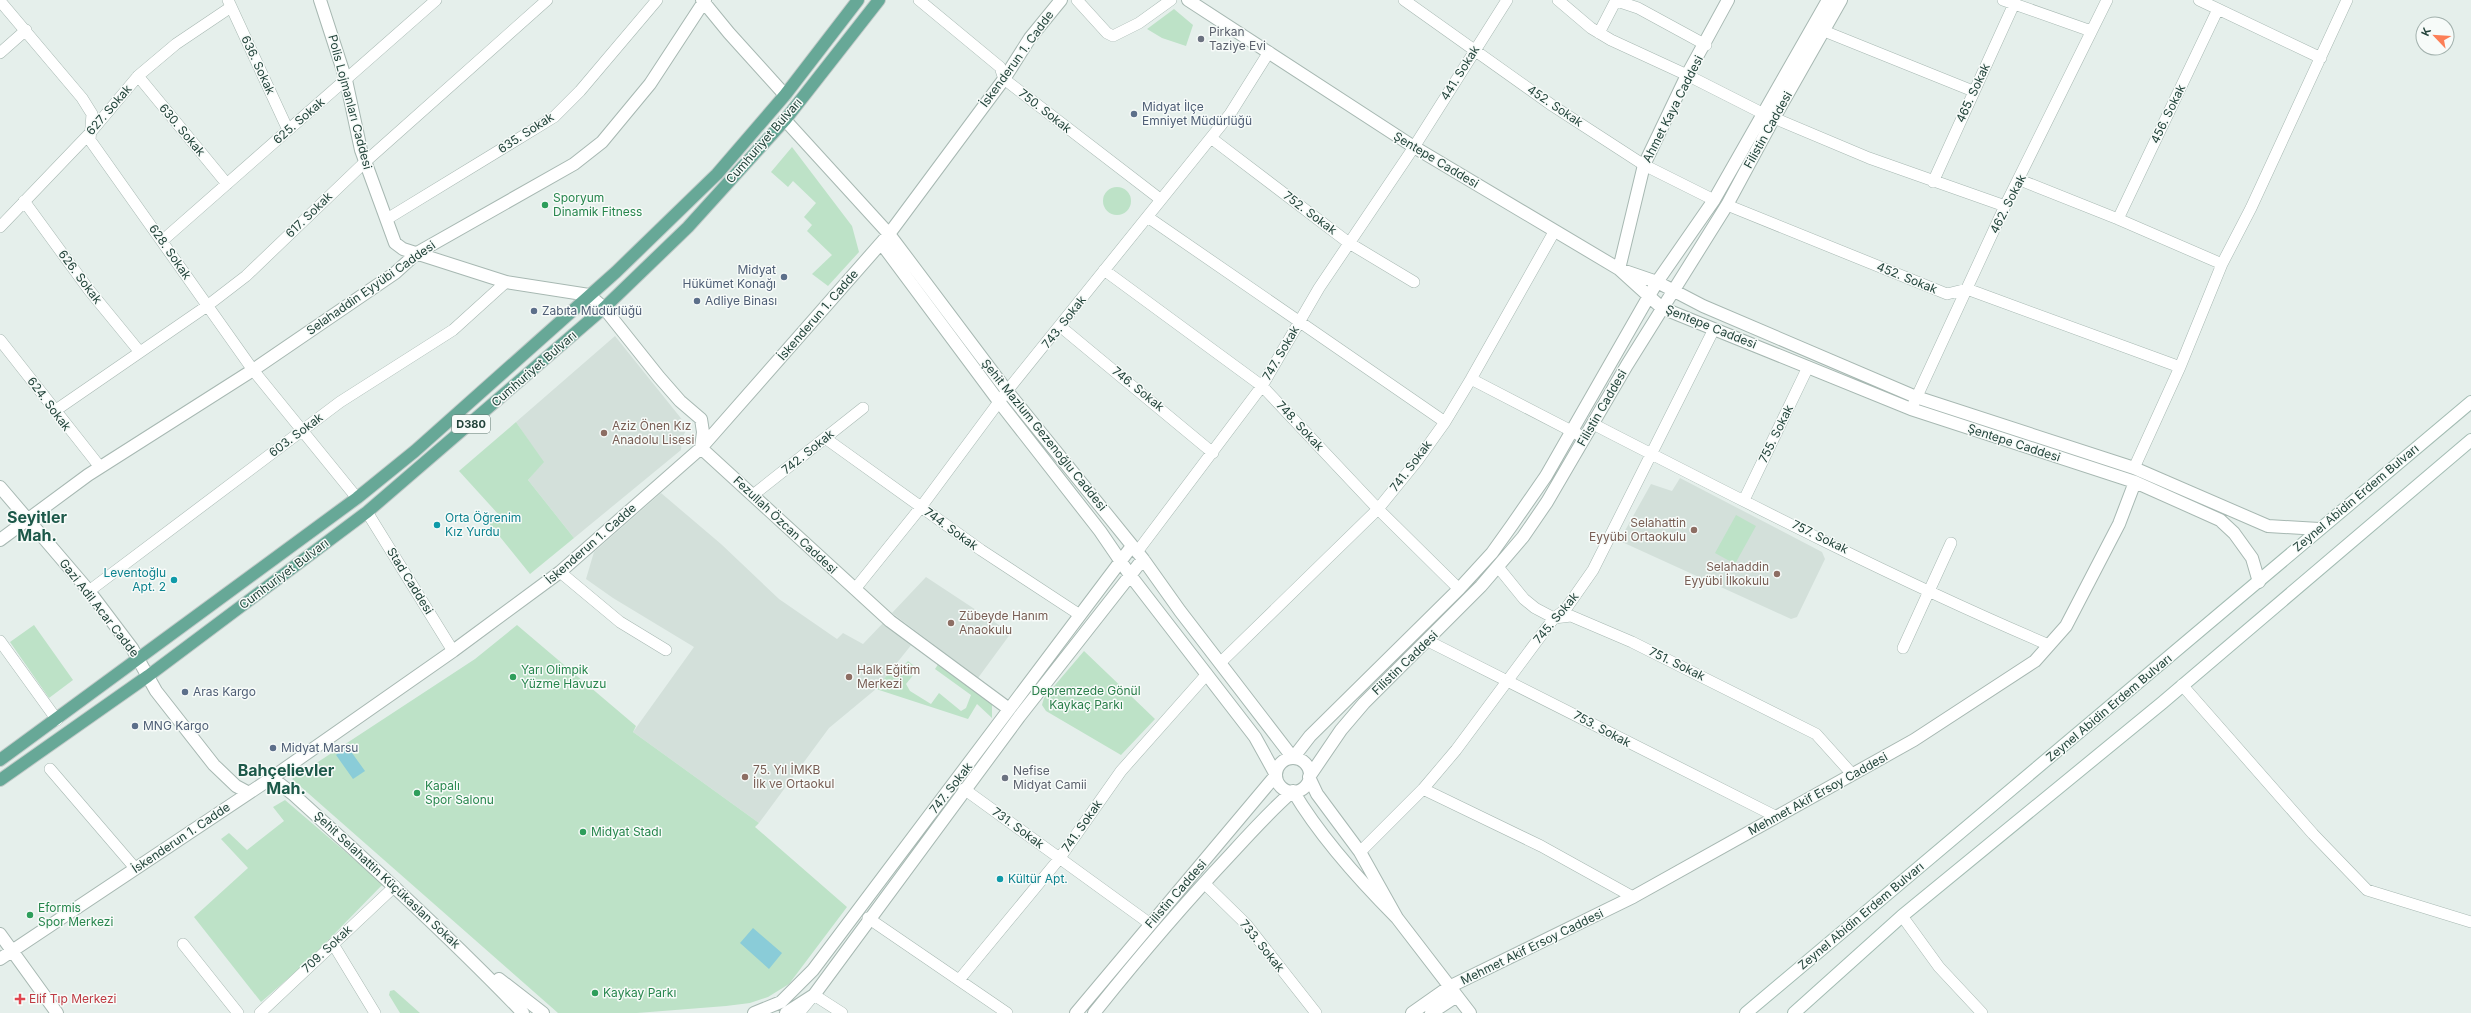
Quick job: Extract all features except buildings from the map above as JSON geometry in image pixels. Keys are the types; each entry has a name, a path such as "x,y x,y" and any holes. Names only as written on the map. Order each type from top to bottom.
{"main road":[{"name":"Cumhuriyet Bulvarı","path":"0,760 57,720 357,498 415,450 616,272 717,174 785,95 858,0"},
{"name":"Cumhuriyet Bulvarı","path":"0,780 148,676 366,512 604,308 688,228 784,120 879,0"}],"street":[{"name":"Polis Lojmanları Caddesi","path":"320,0 346,80 365,162 396,243 403,249 506,282 589,295"},
{"name":"625. Sokak","path":"162,241 435,0"},
{"name":"617. Sokak","path":"56,410 139,351 207,306 246,276 365,162 546,0"},
{"name":"635. Sokak","path":"387,219 554,116 580,91 657,0"},
{"path":"704,0 729,33 785,95"},
{"name":"Selahaddin Eyyübi Caddesi","path":"0,540 100,468 253,370 395,273 417,253 574,164 602,142 650,84 704,0"},
{"name":"750. Sokak","path":"919,0 1000,67 1004,79 1160,199"},
{"name":"İskenderun 1. Cadde","path":"0,959 270,779 453,651 560,572 701,448 885,239 1004,79 1030,38 1061,0"},
{"path":"1077,0 1107,33 1113,36 1140,23 1171,0"},
{"name":"Şentepe Caddesi","path":"1188,0 1414,147 1554,232 1619,269 1649,298 1662,308 1911,409 2135,482 2220,520 2229,527 2252,558 2259,582"},
{"name":"452. Sokak","path":"1404,0 1553,106 1644,165 1714,200"},
{"name":"441. Sokak","path":"1414,147 1507,0"},
{"path":"1558,0 1600,33 1769,116 1869,158 1933,182 2005,206"},
{"name":"Ahmet Kaya Caddesi","path":"1619,269 1644,165 1687,75 1706,45 1728,0"},
{"name":"Filistin Caddesi","path":"1309,777 1341,730 1364,703 1428,641 1523,538 1547,502 1662,308 1727,205 1769,116 1828,0"},
{"name":"Filistin Caddesi","path":"1293,758 1310,736 1459,589 1492,553 1512,525 1572,432 1657,282 1714,200 1769,116 1824,31 1841,0"},
{"path":"2003,0 2091,31"},
{"name":"462. Sokak","path":"1911,409 2005,206 2020,180 2107,0"},
{"path":"2199,0 2321,58"},
{"path":"2134,468 2180,367 2222,264 2251,208 2347,0"},
{"name":"628. Sokak","path":"0,1 82,98 92,114 90,140 253,370 357,498"},
{"path":"1600,33 1615,2 1617,1 1638,8 1706,45"},
{"name":"627. Sokak","path":"0,227 91,132 138,76 176,44 230,4"},
{"name":"636. Sokak","path":"230,4 288,130"},
{"name":"465. Sokak","path":"1933,182 1973,91 2014,4"},
{"name":"456. Sokak","path":"2118,219 2218,9"},
{"path":"0,53 26,30"},
{"path":"1824,31 1973,91"},
{"name":"743. Sokak","path":"855,589 921,507 1007,391 1061,327 1104,270 1149,218 1160,199 1230,114 1269,52"},
{"name":"630. Sokak","path":"138,76 227,184"},
{"name":"Şehit Mazlum Gezenoğlu Caddesi","path":"784,120 885,239 1137,552 1180,611 1293,758"},
{"name":"752. Sokak","path":"1210,138 1349,243 1414,282"},
{"name":"747. Sokak","path":"754,1013 781,1002 813,970 1121,561 1137,552 1213,453 1262,386 1299,322 1349,243 1414,147"},
{"path":"2020,180 2118,219 2222,264"},
{"name":"626. Sokak","path":"24,201 88,290 139,351"},
{"name":"452. Sokak","path":"1727,205 1946,294 1967,289"},
{"path":"1149,218 1445,422"},
{"name":"741. Sokak","path":"1220,663 1378,509 1445,422 1554,232"},
{"name":"Şehit Mazlum Gezenoğlu Caddesi","path":"885,239 1000,402 1100,531 1130,575 1255,737 1276,775"},
{"path":"1619,269 1657,282 1702,306 1916,397 2134,468 2268,526 2319,529"},
{"name":"748. Sokak","path":"1104,270 1262,386 1378,509 1459,589"},
{"name":"603. Sokak","path":"89,592 340,402 453,330 506,282"},
{"path":"1967,289 2180,367"},
{"path":"589,295 604,308 658,377 680,401 701,419 703,432 701,448"},
{"name":"746. Sokak","path":"1061,327 1213,453"},
{"name":"745. Sokak","path":"1360,852 1423,789 1456,750 1554,618 1565,610 1593,570 1714,329"},
{"name":"624. Sokak","path":"0,340 100,468"},
{"name":"755. Sokak","path":"1744,500 1808,367"},
{"path":"1471,379 1585,438"},
{"name":"Zeynel Abidin Erdem Bulvarı","path":"1746,1013 2471,402"},
{"name":"742. Sokak","path":"753,495 862,408"},
{"name":"757. Sokak","path":"1593,424 1744,500 1930,590 2050,645"},
{"name":"744. Sokak","path":"825,438 981,550 1080,615"},
{"path":"1794,1013 1902,916 2182,686 2471,440"},
{"name":"Fezullah Özcan Caddesi","path":"701,448 890,621 1009,710"},
{"name":"Mehmet Akif Ersoy Caddesi","path":"1412,1013 1633,897 1914,740 2035,661 2050,645 2069,620 2119,524 2135,482"},
{"name":"Gazi Adil Acar Cadde","path":"0,487 89,592 138,659 148,676"},
{"name":"Stad Caddesi","path":"366,512 453,651"},
{"path":"1903,648 1951,543"},
{"path":"799,1013 814,995 868,918 964,789 1130,575 1137,552"},
{"path":"1498,566 1524,599 1554,618"},
{"path":"560,572 620,622 666,650"},
{"name":"751. Sokak","path":"1554,618 1571,616 1632,642 1816,734 1852,774"},
{"path":"0,641 57,720"},
{"name":"753. Sokak","path":"1428,641 1777,817"},
{"name":"741. Sokak","path":"960,980 1059,859 1121,771 1207,674"},
{"path":"148,676 156,691 214,765 236,786 249,793"},
{"path":"2182,686 2313,834 2367,890 2471,922"},
{"path":"1309,777 1302,788 1293,792 1283,789 1277,780 1276,775 1279,765 1293,758 1304,762 1309,771 1309,777 1317,794 1360,852 1397,918 1470,1013"},
{"path":"50,769 136,868"},
{"name":"Filistin Caddesi","path":"1076,1013 1250,808 1276,775"},
{"name":"Şehit Selahattin Küçükaslan Sokak","path":"270,779 280,784 294,795 395,886 466,954 523,1013"},
{"name":"731. Sokak","path":"964,789 1150,924"},
{"path":"1423,789 1541,846 1633,897"},
{"path":"1293,792 1306,813 1368,889 1397,918"},
{"name":"Filistin Caddesi","path":"1094,1013 1156,936 1278,804 1293,792"},
{"name":"733. Sokak","path":"1204,883 1246,924 1316,1013"},
{"name":"709. Sokak","path":"260,1013 395,886"},
{"path":"1902,916 1939,967 1982,1013"},
{"path":"868,918 1007,1013"},
{"path":"0,934 13,949 57,1013"},
{"path":"183,944 238,1013"},
{"path":"332,944 375,1013"},
{"name":"Şehit Selahattin Küçükaslan Sokak","path":"466,954 543,1013"},
{"path":"1431,1013 1453,992"},
{"path":"786,1013 814,995"},
{"path":"814,995 842,1013"}],"shaded area":[{"name":"Aziz Önen Kız Anadolu Lisesi","path":"615,336 688,427 682,438 681,450 574,538 528,480 543,462 516,422"},
{"name":"Selahattin Eyyübi Ortaokulu","path":"1680,478 1822,552 1825,559 1797,617 1791,619 1622,542 1622,536 1651,484 1672,491"},
{"path":"661,493 721,544 779,599 837,639 843,633 863,644 884,622 912,644 876,689 829,728 759,823 633,732 694,647 613,598 586,579 594,552"},
{"name":"Zübeyde Hanım Anaokulu","path":"926,577 1011,633 978,678 892,613"}],"green space":[{"path":"1174,9 1193,25 1186,46 1162,38 1147,29"},
{"path":"792,147 852,226 859,252 828,286 812,274 832,255 807,231 812,225 804,217 816,203 793,181 788,187 771,172"},
{"path":"1117,187 1127,191 1131,201 1127,211 1117,215 1107,211 1103,201 1107,191"},
{"path":"516,422 544,462 528,480 574,538 530,574 488,522 499,515 459,471"},
{"path":"1736,515 1756,526 1735,564 1715,553"},
{"path":"34,625 73,680 49,698 10,642"},
{"path":"517,625 636,726 633,732 759,823 755,827 847,907 789,984 768,997 750,1003 637,1013 558,1013 292,779 475,659"},
{"name":"Depremzede Gönül Kaykaç Parkı","path":"1084,651 1155,719 1121,755 1046,711 1042,705 1044,698"},
{"path":"908,661 918,669 906,684 910,691 931,704 939,693 961,711 966,708 971,695 935,669 939,663 992,703 992,718 977,704 968,719 876,689 896,664 901,668"},
{"path":"285,800 383,884 306,963 261,1002 194,917 248,868 221,839 229,833 247,850 284,821 273,807"},
{"path":"394,990 420,1013 400,1013 389,995 390,991"}],"water":[{"path":"347,746 365,771 353,779 336,755"},
{"path":"753,928 782,953 769,969 740,943"}],"place":[{"name":"Pirkan Taziye Evi","path":"1201,39"},
{"name":"Midyat İlçe Emniyet Müdürlüğü","path":"1134,114"},
{"name":"Sporyum Dinamik Fitness","path":"545,205"},
{"name":"Midyat Hükümet Konağı","path":"784,277"},
{"name":"Adliye Binası","path":"697,301"},
{"name":"Zabıta Müdürlüğü","path":"534,311"},
{"name":"Aziz Önen Kız Anadolu Lisesi","path":"604,433"},
{"name":"Orta Öğrenim Kız Yurdu","path":"437,525"},
{"name":"Selahattin Eyyübi Ortaokulu","path":"1694,530"},
{"name":"Selahaddin Eyyübi İlkokulu","path":"1777,574"},
{"name":"Leventoğlu Apt. 2","path":"174,580"},
{"name":"Zübeyde Hanım Anaokulu","path":"951,623"},
{"name":"Yarı Olimpik Yüzme Havuzu","path":"513,677"},
{"name":"Halk Eğitim Merkezi","path":"849,677"},
{"name":"Aras Kargo","path":"185,692"},
{"name":"MNG Kargo","path":"135,726"},
{"name":"Midyat Marsu","path":"273,748"},
{"name":"75. Yıl İMKB İlk ve Ortaokul","path":"745,777"},
{"name":"Nefise Midyat Camii","path":"1005,778"},
{"name":"Kapalı Spor Salonu","path":"417,793"},
{"name":"Midyat Stadı","path":"583,832"},
{"name":"Kültür Apt.","path":"1000,879"},
{"name":"Eformis Spor Merkezi","path":"30,915"},
{"name":"Kaykay Parkı","path":"595,993"},
{"name":"Elif Tıp Merkezi","path":"20,999"}],"district":[{"name":"Seyitler Mah.","path":"37,526"},
{"name":"Bahçelievler Mah.","path":"286,779"}]}
